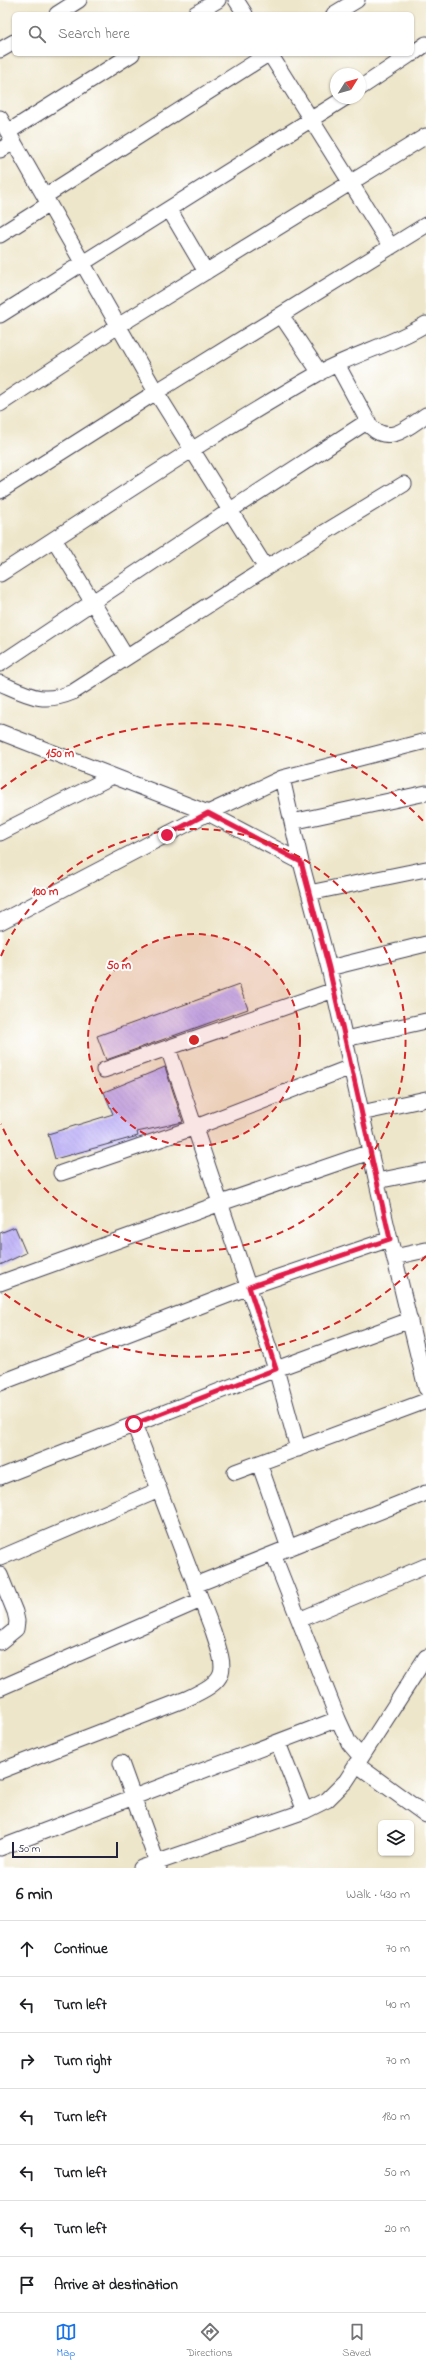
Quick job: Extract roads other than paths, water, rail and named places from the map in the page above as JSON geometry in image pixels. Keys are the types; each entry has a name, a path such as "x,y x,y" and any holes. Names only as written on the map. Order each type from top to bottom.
{"street":[{"path":"60,12 79,0"},
{"path":"198,12 218,0"},
{"path":"236,0 243,12"},
{"path":"337,12 357,0"},
{"path":"0,50 12,43"},
{"path":"414,53 426,44"},
{"path":"0,150 11,137 129,56"},
{"path":"0,235 47,200 266,56"},
{"path":"270,56 391,246"},
{"path":"366,84 409,56"},
{"path":"0,315 336,104"},
{"path":"0,118 156,392 266,568"},
{"path":"0,404 118,326 426,136"},
{"path":"169,208 206,272"},
{"path":"0,491 156,392 426,225"},
{"path":"281,315 320,373"},
{"path":"0,574 192,451 320,373 337,364 396,340 426,324"},
{"path":"337,364 368,421 378,434 386,436 405,428 426,415"},
{"path":"0,664 229,511 368,421"},
{"path":"0,683 35,698 58,698 73,692 266,568 404,484"},
{"path":"54,539 126,657"},
{"path":"0,667 15,689"},
{"path":"0,732 208,813 301,862"},
{"path":"0,922 208,813 282,778 426,741"},
{"path":"0,833 113,776"},
{"path":"282,778 301,862 329,968 394,1257 410,1320 420,1334 426,1388"},
{"path":"292,822 426,792"},
{"path":"309,894 426,869"},
{"path":"329,968 426,944"},
{"path":"104,1070 334,990"},
{"path":"345,1039 426,1022"},
{"path":"168,1048 196,1127 276,1369 298,1448"},
{"path":"62,1173 196,1127 351,1067"},
{"path":"361,1113 426,1099"},
{"path":"0,1283 221,1203 370,1152"},
{"path":"377,1181 426,1171"},
{"path":"0,1383 249,1287 390,1239"},
{"path":"394,1257 426,1250"},
{"path":"0,1477 276,1369 410,1320"},
{"path":"235,1472 426,1401"},
{"path":"0,1770 186,1699 218,1680 222,1672 223,1664 201,1600 134,1424"},
{"path":"260,1463 288,1548"},
{"path":"0,1558 159,1490"},
{"path":"195,1585 426,1493"},
{"path":"273,1554 338,1719 359,1761 426,1815"},
{"path":"299,1620 426,1566"},
{"path":"0,1575 17,1621 16,1629 0,1642"},
{"path":"0,1688 201,1600"},
{"path":"141,1868 158,1865 305,1811 327,1800 346,1781 426,1657"},
{"path":"0,1848 134,1799 338,1719"},
{"path":"278,1742 305,1811"},
{"path":"121,1764 158,1865"}]}
